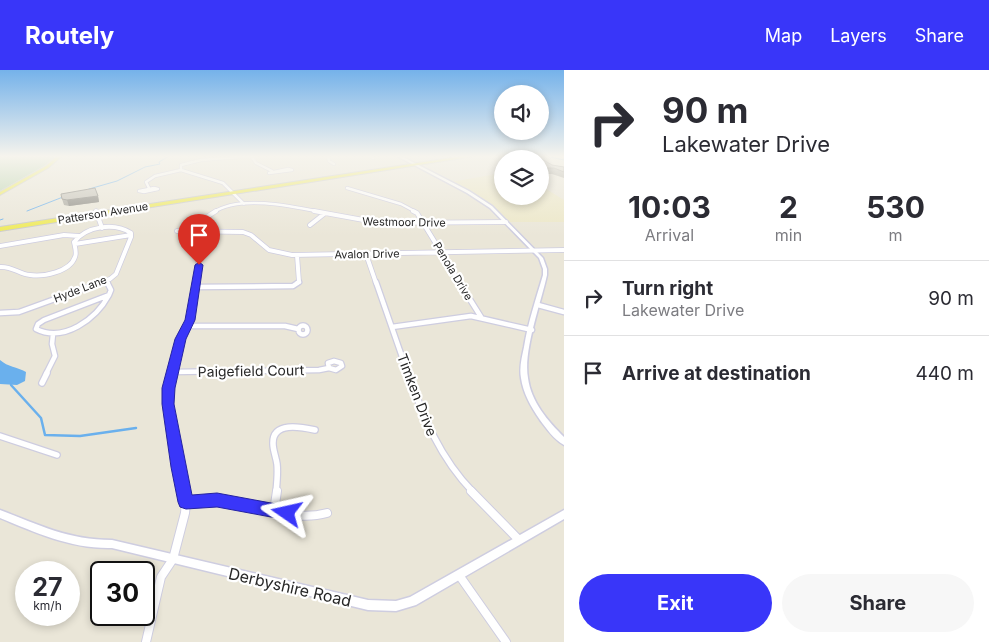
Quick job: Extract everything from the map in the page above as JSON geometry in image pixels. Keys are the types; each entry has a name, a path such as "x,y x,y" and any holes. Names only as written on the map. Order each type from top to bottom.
{"main road":[{"path":"0,194 20,183"},
{"name":"Patterson Avenue","path":"0,227 293,183"}],"street":[{"path":"146,183 149,188"},
{"path":"222,183 244,204"},
{"path":"450,183 491,207 541,258 545,268 524,369 526,387 544,420 564,442"},
{"path":"149,188 158,189 144,192 138,191 149,188"},
{"name":"Penola Drive","path":"347,188 402,204 417,213 481,317"},
{"name":"Westmoor Drive","path":"203,231 205,218 209,214 225,206 244,204 284,206 369,222 506,222"},
{"path":"96,212 102,228"},
{"path":"310,225 324,214"},
{"path":"0,246 64,235 79,236 102,228 122,228 129,230 131,235 75,244"},
{"path":"146,642 151,612 161,577 173,558 185,513 186,502 178,467 168,404 169,388 181,339 188,326 196,287 203,231"},
{"name":"Avalon Drive","path":"177,232 243,232 252,235 269,250 297,255 564,250"},
{"name":"Hyde Lane","path":"0,313 19,312 106,280 116,274 131,235"},
{"path":"0,267 12,267 31,275 50,273 72,262 76,254 75,244 79,236"},
{"name":"Timken Drive","path":"366,254 423,417 436,444 466,485 519,540"},
{"path":"196,287 293,286 299,282 297,255"},
{"path":"106,280 111,290 109,295 94,316 60,333 41,333 36,329 38,324 109,295"},
{"path":"538,305 564,312"},
{"path":"392,327 461,317 481,317 532,330"},
{"path":"188,326 285,326 298,329"},
{"path":"42,383 55,356 52,334"},
{"name":"Paigefield Court","path":"172,372 319,370 329,368"},
{"path":"274,511 278,484 278,469 273,444 275,435 280,430 290,427 315,430"},
{"path":"0,436 56,454"},
{"path":"186,502 217,500 311,516 327,513"},
{"name":"Derbyshire Road","path":"0,514 71,539 92,544 112,544 297,589 382,606 396,606 412,601 564,514"},
{"path":"459,575 506,642"}],"shaded area":[{"path":"452,183 494,183 494,205 549,205 549,191 564,200 564,222 510,222 492,205"}],"green space":[{"path":"0,183 15,183 0,191"}],"water":[{"path":"0,360 26,372 25,381 17,385 0,384"}],"building":[{"path":"95,188 98,196 62,199 61,194"}],"waterway":[{"path":"89,189 111,183"},
{"path":"27,211 63,197"},
{"path":"11,385 41,418 45,435 80,436 136,428"}],"route":[{"path":"199,265 190,320 182,335 169,388 168,404 178,467 186,502 217,500 287,513"}]}
